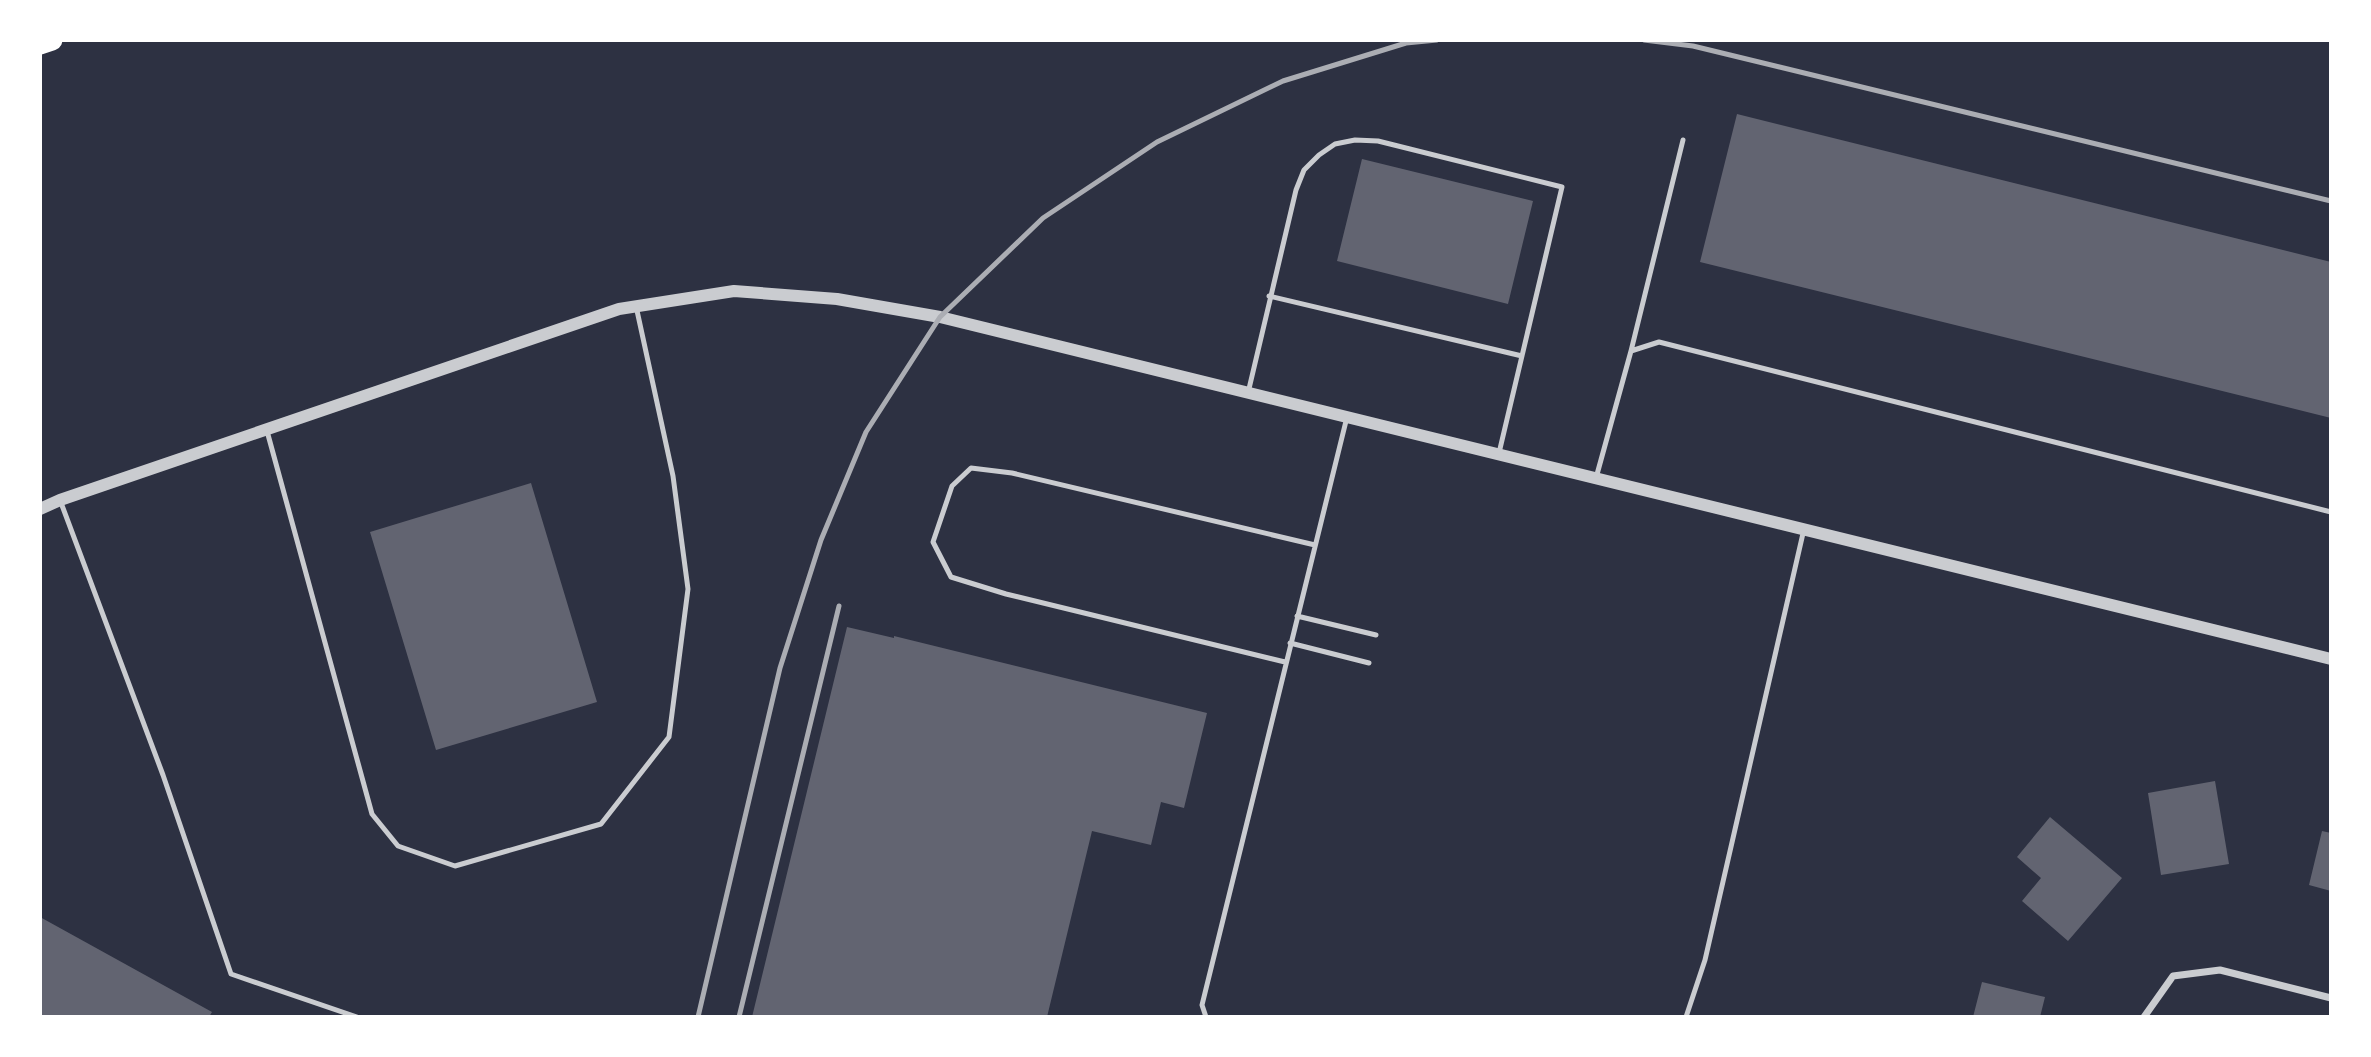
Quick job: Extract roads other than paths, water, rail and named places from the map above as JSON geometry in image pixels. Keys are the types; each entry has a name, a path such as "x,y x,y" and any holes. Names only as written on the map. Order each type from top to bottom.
{"highway":[{"path":"40,44 52,40"}],"street":[{"path":"40,509 620,309 734,291 837,299 940,317 2331,659"},
{"path":"2144,1017 2173,976 2220,970 2331,998"}],"lane":[{"path":"1248,393 1269,296 1296,190 1304,170 1335,144 1355,140 1378,141 1415,149 1562,187 1499,454"},
{"path":"1595,478 1631,351 1683,140"},
{"path":"1269,296 1522,356"},
{"path":"266,429 372,814 398,846 455,866 600,824 669,737 688,589 673,476 636,306"},
{"path":"1631,351 1658,342 2331,512"},
{"path":"1206,1017 1202,1006 1347,417"},
{"path":"1285,662 1006,594 951,577 933,542 952,486 971,468 1012,473 1315,545"},
{"path":"60,500 163,775 231,974 357,1017"},
{"path":"1686,1017 1705,960 1804,529"},
{"path":"1297,616 1376,635"},
{"path":"1290,643 1369,663"}],"railway":[{"path":"698,1017 780,668 821,540 866,432 940,317 1043,218 1157,142 1283,81 1406,43 1437,40"},
{"path":"1644,40 1693,46 2331,201"},
{"path":"739,1017 839,606"}]}
